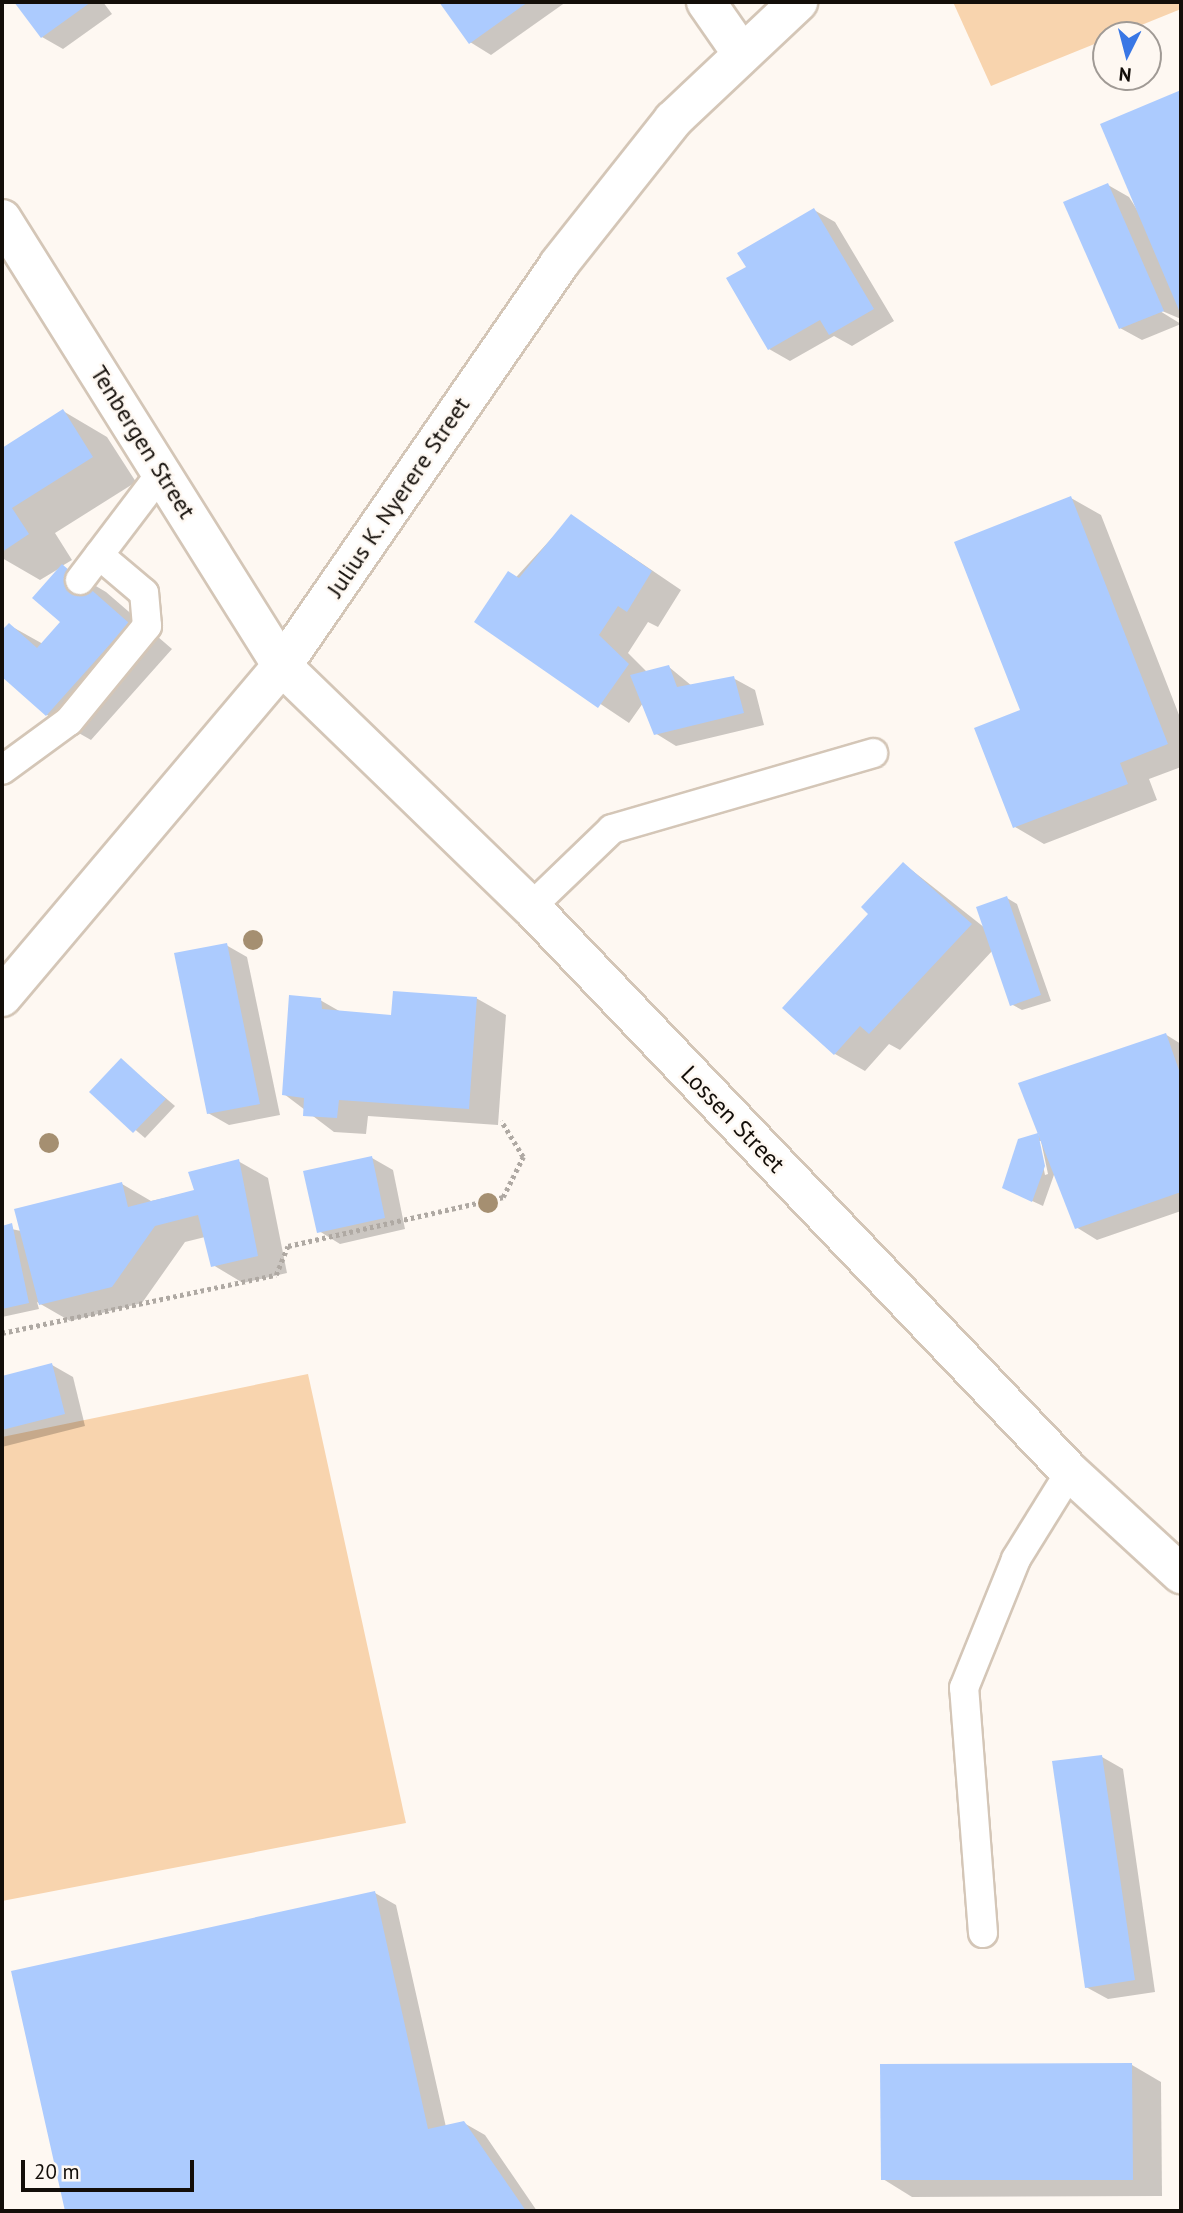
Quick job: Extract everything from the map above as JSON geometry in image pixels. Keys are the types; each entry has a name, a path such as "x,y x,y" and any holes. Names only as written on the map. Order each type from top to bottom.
{"street":[{"path":"706,2 740,51"},
{"name":"Julius K. Nyerere Street","path":"2,997 282,666 559,264 673,120 740,51 798,2"},
{"name":"Tenbergen Street","path":"2,219 282,666"},
{"name":"Lossen Street","path":"282,666 531,907 1070,1472 1181,1574"}],"lane":[{"path":"80,580 162,472"},
{"path":"2,770 69,721 147,626 144,593 99,555"},
{"path":"531,907 611,829 873,753"},
{"path":"983,1933 964,1688 1016,1559 1070,1472"}],"path":[{"path":"2,1333 276,1275 288,1246 503,1197 523,1157 500,1121"}],"shaded area":[{"path":"953,2 1181,2 1181,9 1151,21 1092,21 1092,45 991,86"},
{"path":"308,1374 406,1823 2,1901 2,1437"}],"building":[{"path":"14,2 91,2 41,38"},
{"path":"439,2 528,2 469,44"},
{"path":"1181,90 1181,315 1100,124"},
{"path":"1108,183 1164,311 1119,329 1063,202"},
{"path":"814,208 874,309 829,335 820,320 768,350 726,278 746,267 737,253"},
{"path":"63,409 93,457 12,508 29,534 2,552 2,448"},
{"path":"1071,496 1168,744 1120,763 1128,784 1013,828 974,728 1020,710 954,542"},
{"path":"571,514 652,571 627,612 618,606 599,635 629,664 598,708 474,622 508,571 519,578"},
{"path":"62,564 129,623 46,716 2,677 2,630 9,623 37,648 60,622 32,598"},
{"path":"669,665 677,687 734,676 744,713 654,735 630,675"},
{"path":"903,862 972,924 869,1034 860,1026 834,1055 782,1008 868,914 861,907"},
{"path":"1007,896 1041,995 1010,1006 976,907"},
{"path":"227,943 260,1104 207,1114 174,953"},
{"path":"393,991 477,997 469,1109 339,1100 337,1118 303,1116 304,1098 282,1095 289,995 321,998 322,1009 391,1015"},
{"path":"1166,1033 1181,1076 1181,1192 1075,1229 1018,1083"},
{"path":"121,1058 166,1099 133,1133 89,1092"},
{"path":"1038,1133 1045,1166 1032,1202 1002,1188 1018,1139"},
{"path":"372,1156 385,1218 317,1233 303,1171"},
{"path":"239,1159 258,1256 211,1267 198,1215 155,1226 112,1287 39,1305 14,1209 122,1182 128,1207 194,1190 188,1172"},
{"path":"12,1223 29,1303 2,1309 2,1226"},
{"path":"52,1363 65,1414 2,1430 2,1376"},
{"path":"1102,1755 1135,1980 1085,1988 1052,1761"},
{"path":"375,1891 428,2129 464,2121 526,2211 65,2211 11,1971"},
{"path":"1132,2063 1133,2180 881,2180 880,2064"}]}
